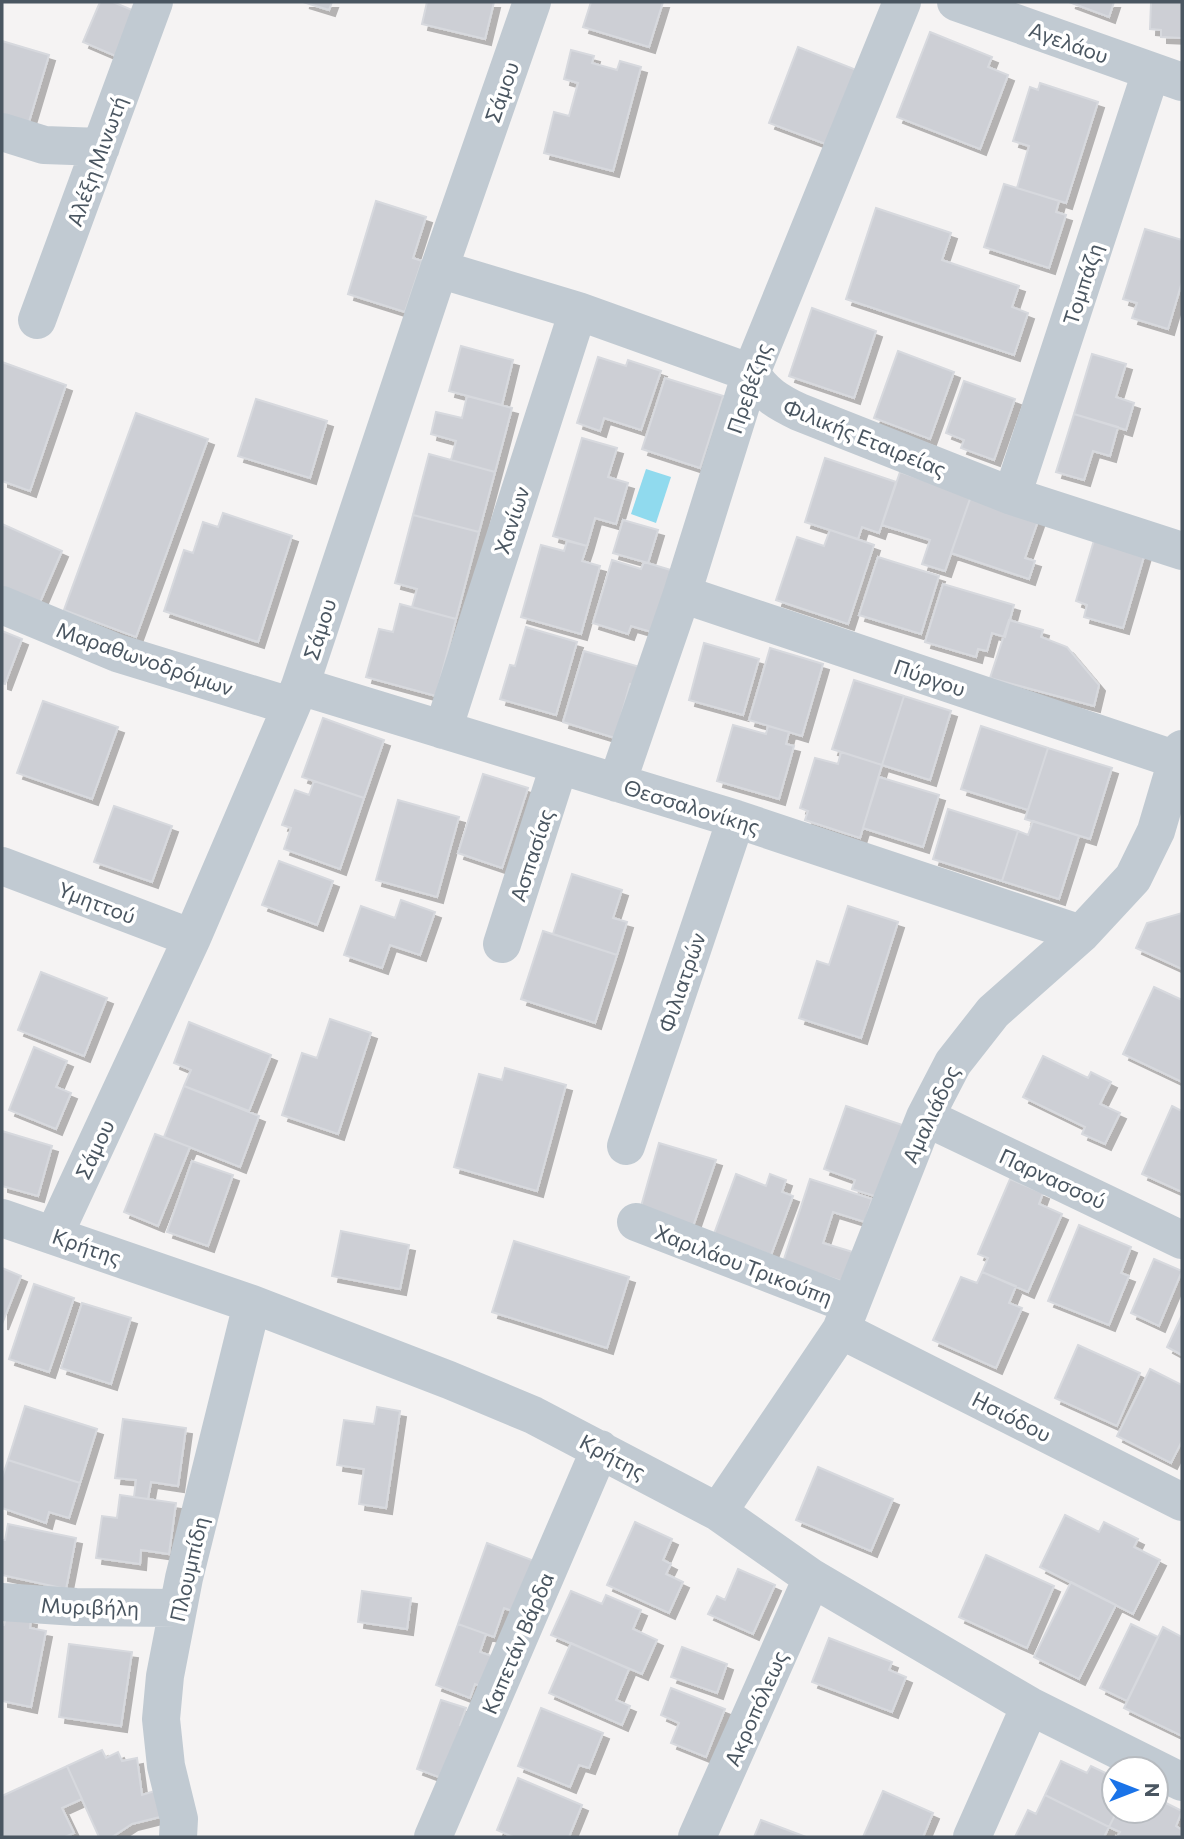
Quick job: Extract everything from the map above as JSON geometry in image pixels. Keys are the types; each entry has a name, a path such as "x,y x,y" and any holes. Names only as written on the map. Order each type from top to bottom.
{"street":[{"name":"Αλέξη Μινωτή","path":"37,320 154,2"},
{"name":"Σάμου","path":"54,1235 192,938 295,696 532,2"},
{"name":"Πρεβέζης","path":"617,783 682,594 751,373 902,2"},
{"name":"Αγελάου","path":"956,2 1167,77"},
{"name":"Τομπάζη","path":"1012,496 1167,77"},
{"path":"2,132 44,145 101,147"},
{"name":"Φιλικής Εταιρείας","path":"439,269 578,311 751,373 760,388 776,401 799,412 1012,496 1182,551"},
{"name":"Χανίων","path":"443,730 578,311"},
{"name":"Πύργου","path":"682,594 1180,755"},
{"name":"Μαραθωνοδρόμων","path":"2,605 117,653 295,696"},
{"name":"Θεσσαλονίκης","path":"295,696 443,730 736,819 1081,934"},
{"name":"Αμαλιάδος","path":"718,1512 846,1317 925,1117 953,1063 993,1012 1081,934 1169,838 1180,755"},
{"name":"Ασπασίας","path":"502,944 559,766"},
{"name":"Φιλιατρών","path":"626,1146 736,819"},
{"name":"Υμηττού","path":"2,866 192,938"},
{"name":"Παρνασσού","path":"925,1117 1182,1240"},
{"name":"Κρήτης","path":"2,1218 252,1304 533,1415 718,1512 812,1578 1030,1706 1182,1782"},
{"name":"Χαριλάου Τρικούπη","path":"636,1223 846,1317"},
{"name":"Πλουμπίδη","path":"178,1837 179,1819 166,1766 161,1719 165,1676 177,1608 252,1304"},
{"name":"Ησιόδου","path":"846,1317 1182,1502"},
{"name":"Καπετάν Βάρδα","path":"438,1835 600,1449"},
{"name":"Ακροπόλεως","path":"697,1837 812,1578"},
{"name":"Μυριβήλη","path":"2,1602 76,1607 177,1608"},
{"path":"972,1837 1030,1706"}],"water":[{"path":"646,469 671,477 656,523 631,514"}],"building":[{"path":"100,2 113,2 137,12 118,57 83,42"},
{"path":"303,2 332,2 329,10"},
{"path":"427,2 494,2 485,39 422,24"},
{"path":"591,2 663,2 649,47 583,27"},
{"path":"1069,2 1114,2 1109,17"},
{"path":"1151,2 1182,2 1182,38 1161,37 1161,30 1150,29"},
{"path":"930,32 992,57 988,67 1008,75 980,149 897,117"},
{"path":"2,41 49,55 28,125 2,117"},
{"path":"798,47 859,71 831,146 769,123"},
{"path":"571,50 594,56 592,63 617,70 620,61 641,67 613,171 544,153 554,112 569,116 578,83 564,79"},
{"path":"1040,83 1098,102 1066,203 1017,188 1029,146 1013,141 1030,87 1038,90"},
{"path":"1004,184 1059,201 1056,212 1066,215 1049,268 984,247"},
{"path":"376,201 426,217 413,258 422,261 405,312 348,294"},
{"path":"876,208 951,233 942,260 1019,286 1012,307 1028,313 1014,355 846,299"},
{"path":"1145,229 1182,240 1182,282 1168,329 1132,318 1137,303 1123,299"},
{"path":"812,308 876,331 854,398 789,376"},
{"path":"461,346 513,360 502,405 449,391"},
{"path":"898,351 954,372 930,439 874,418"},
{"path":"1092,354 1126,364 1116,397 1134,403 1126,430 1074,414"},
{"path":"598,357 626,366 628,360 661,371 641,430 604,418 600,431 577,423"},
{"path":"2,362 66,385 30,491 2,481"},
{"path":"665,378 723,396 700,468 642,449"},
{"path":"964,381 1015,399 994,460 961,448 964,440 946,433"},
{"path":"467,396 512,408 495,472 451,460 456,441 431,434 436,412 462,418"},
{"path":"256,399 327,421 310,478 238,456"},
{"path":"136,413 208,439 136,637 64,610"},
{"path":"1074,414 1118,427 1110,456 1093,451 1084,480 1056,472"},
{"path":"582,438 617,448 608,477 628,483 616,524 595,518 587,546 553,536"},
{"path":"429,454 495,472 479,532 413,515"},
{"path":"825,458 896,482 879,533 862,527 858,539 805,522"},
{"path":"900,472 971,496 945,571 922,564 930,540 882,525"},
{"path":"971,496 1039,518 1025,558 1035,561 1029,579 951,553"},
{"path":"223,513 292,536 258,642 164,611 184,550 193,553 203,522 218,527"},
{"path":"413,515 479,532 456,619 412,607 417,589 395,583"},
{"path":"623,520 658,530 648,563 613,553"},
{"path":"2,524 62,551 35,614 2,599"},
{"path":"830,530 874,545 848,624 776,600 797,537 824,546"},
{"path":"1095,537 1145,553 1123,628 1084,617 1087,605 1076,601"},
{"path":"567,541 587,546 582,561 600,566 581,634 521,617 541,545 564,551"},
{"path":"878,557 939,576 921,634 859,615"},
{"path":"612,560 641,569 644,562 674,571 655,633 631,626 628,634 593,623"},
{"path":"943,584 1014,605 1005,637 992,633 987,651 978,649 976,657 925,642"},
{"path":"400,604 456,619 436,696 366,677 379,629 393,632"},
{"path":"1009,620 1043,630 1041,637 1067,647 1099,685 1094,706 990,678"},
{"path":"526,627 577,642 556,715 500,699 510,665 515,666"},
{"path":"2,631 22,639 5,684 2,683"},
{"path":"704,643 759,659 743,715 689,700"},
{"path":"770,648 823,664 802,736 749,720"},
{"path":"584,651 643,668 638,686 630,684 615,738 563,722"},
{"path":"854,680 904,696 882,765 832,749"},
{"path":"904,696 951,711 930,780 882,765"},
{"path":"43,701 118,727 92,799 17,773"},
{"path":"323,718 384,740 364,798 302,777"},
{"path":"733,725 766,734 768,726 789,732 786,744 794,746 779,799 717,781"},
{"path":"981,726 1048,748 1028,810 961,789"},
{"path":"1048,748 1112,768 1090,839 1025,819"},
{"path":"841,752 882,765 860,838 805,820 808,811 800,808 815,758 838,764"},
{"path":"483,774 528,788 502,868 458,853"},
{"path":"879,777 939,795 923,847 863,828"},
{"path":"314,781 364,798 340,869 284,849 291,828 282,825 295,790 309,795"},
{"path":"398,800 459,817 437,897 376,880"},
{"path":"114,806 172,826 152,882 94,862"},
{"path":"948,809 1018,831 1002,881 933,859"},
{"path":"1033,821 1079,836 1059,899 1002,881 1018,831 1028,835"},
{"path":"279,861 333,881 317,925 262,905"},
{"path":"572,874 622,890 613,918 627,922 617,955 553,934"},
{"path":"401,900 435,912 420,955 390,945 382,968 344,955 361,906 395,918"},
{"path":"848,906 898,922 861,1038 799,1018 817,961 829,965"},
{"path":"1182,913 1182,969 1136,948 1147,923"},
{"path":"543,931 617,955 595,1023 521,999"},
{"path":"41,972 107,998 84,1056 18,1030"},
{"path":"1154,987 1182,1000 1182,1082 1123,1054"},
{"path":"330,1019 371,1033 338,1134 282,1115 302,1053 317,1058"},
{"path":"189,1022 271,1055 249,1111 184,1086 191,1070 174,1063"},
{"path":"34,1047 67,1061 56,1087 71,1093 56,1129 9,1110"},
{"path":"1043,1056 1088,1078 1091,1072 1111,1082 1100,1104 1120,1113 1105,1144 1082,1134 1085,1127 1023,1097"},
{"path":"505,1068 566,1085 537,1191 454,1167 479,1074 502,1080"},
{"path":"184,1086 259,1116 240,1167 164,1137"},
{"path":"846,1106 905,1126 881,1198 852,1189 855,1180 824,1169"},
{"path":"1172,1106 1182,1111 1182,1192 1142,1174"},
{"path":"2,1131 52,1146 38,1196 2,1186"},
{"path":"155,1134 190,1147 158,1226 124,1212"},
{"path":"659,1143 716,1160 691,1232 638,1217"},
{"path":"192,1161 233,1175 208,1246 167,1232"},
{"path":"736,1174 766,1186 770,1174 786,1180 782,1192 793,1196 771,1255 714,1234"},
{"path":"810,1179 872,1199 865,1222 833,1212 823,1243 856,1253 847,1283 783,1262"},
{"path":"1010,1179 1043,1193 1039,1204 1062,1214 1028,1292 982,1272 988,1258 978,1254"},
{"path":"1079,1225 1131,1247 1121,1273 1129,1276 1109,1325 1048,1301"},
{"path":"341,1231 409,1245 400,1289 332,1276"},
{"path":"514,1241 629,1277 607,1348 492,1312"},
{"path":"1154,1259 1182,1271 1159,1326 1131,1313"},
{"path":"2,1268 21,1276 2,1324"},
{"path":"982,1272 1016,1286 1009,1303 1022,1308 996,1368 933,1340 961,1277 977,1283"},
{"path":"34,1284 74,1298 49,1372 9,1359"},
{"path":"82,1303 131,1318 111,1384 61,1368"},
{"path":"1182,1315 1182,1355 1167,1347"},
{"path":"1078,1345 1140,1373 1117,1426 1055,1398"},
{"path":"1150,1369 1182,1385 1182,1441 1171,1463 1117,1436"},
{"path":"25,1406 97,1429 80,1483 8,1460"},
{"path":"377,1407 400,1411 386,1508 359,1504 364,1469 337,1465 344,1420 374,1424"},
{"path":"123,1419 186,1428 178,1486 151,1482 148,1499 134,1497 136,1480 115,1478"},
{"path":"8,1460 80,1483 69,1518 49,1512 46,1523 2,1508 2,1478"},
{"path":"818,1467 893,1499 871,1551 796,1520"},
{"path":"120,1495 176,1503 169,1554 141,1550 140,1564 96,1558 102,1516 117,1518"},
{"path":"1065,1515 1099,1532 1104,1522 1138,1539 1134,1547 1160,1560 1133,1614 1040,1567"},
{"path":"635,1522 672,1539 663,1560 671,1564 666,1574 683,1582 669,1613 607,1585"},
{"path":"8,1524 76,1538 66,1589 2,1575 2,1540 5,1540"},
{"path":"487,1543 537,1562 518,1613 504,1608 494,1637 458,1624"},
{"path":"986,1555 1054,1586 1027,1648 959,1617"},
{"path":"738,1569 775,1585 753,1634 708,1614 717,1596 725,1600"},
{"path":"1071,1582 1116,1605 1079,1679 1034,1657"},
{"path":"362,1591 411,1598 407,1629 358,1622"},
{"path":"571,1591 602,1604 606,1595 641,1610 633,1629 657,1640 642,1674 551,1635"},
{"path":"7,1614 31,1619 30,1628 46,1631 31,1707 2,1701 2,1625"},
{"path":"458,1624 486,1634 480,1652 497,1658 486,1688 475,1684 470,1698 436,1685"},
{"path":"1131,1624 1158,1637 1127,1701 1100,1688"},
{"path":"1163,1627 1182,1637 1182,1736 1124,1708"},
{"path":"829,1638 892,1662 889,1670 906,1677 892,1712 812,1682"},
{"path":"571,1643 629,1669 616,1700 630,1706 622,1725 549,1693"},
{"path":"69,1644 132,1652 121,1726 59,1717"},
{"path":"682,1647 727,1664 717,1693 671,1677"},
{"path":"671,1688 725,1709 706,1757 671,1743 679,1723 661,1715"},
{"path":"441,1700 466,1708 460,1725 466,1727 447,1780 417,1769"},
{"path":"541,1708 603,1733 589,1768 579,1765 570,1787 518,1766"},
{"path":"102,1750 106,1758 118,1752 122,1761 137,1758 142,1795 161,1789 168,1815 132,1824 112,1837 99,1837 67,1766"},
{"path":"1061,1761 1087,1773 1091,1766 1100,1770 1100,1822 1045,1795"},
{"path":"67,1766 82,1799 62,1808 74,1833 65,1837 2,1837 2,1796"},
{"path":"518,1778 582,1805 569,1837 513,1837 497,1830"},
{"path":"883,1791 933,1813 923,1837 863,1837"},
{"path":"1045,1795 1100,1822 1100,1825 1109,1827 1104,1837 1015,1837 1028,1810 1036,1814"},
{"path":"1170,1805 1182,1811 1176,1826 1182,1830 1182,1837 1117,1837 1120,1832 1109,1827 1170,1825"},
{"path":"761,1820 806,1837 754,1837"}]}
